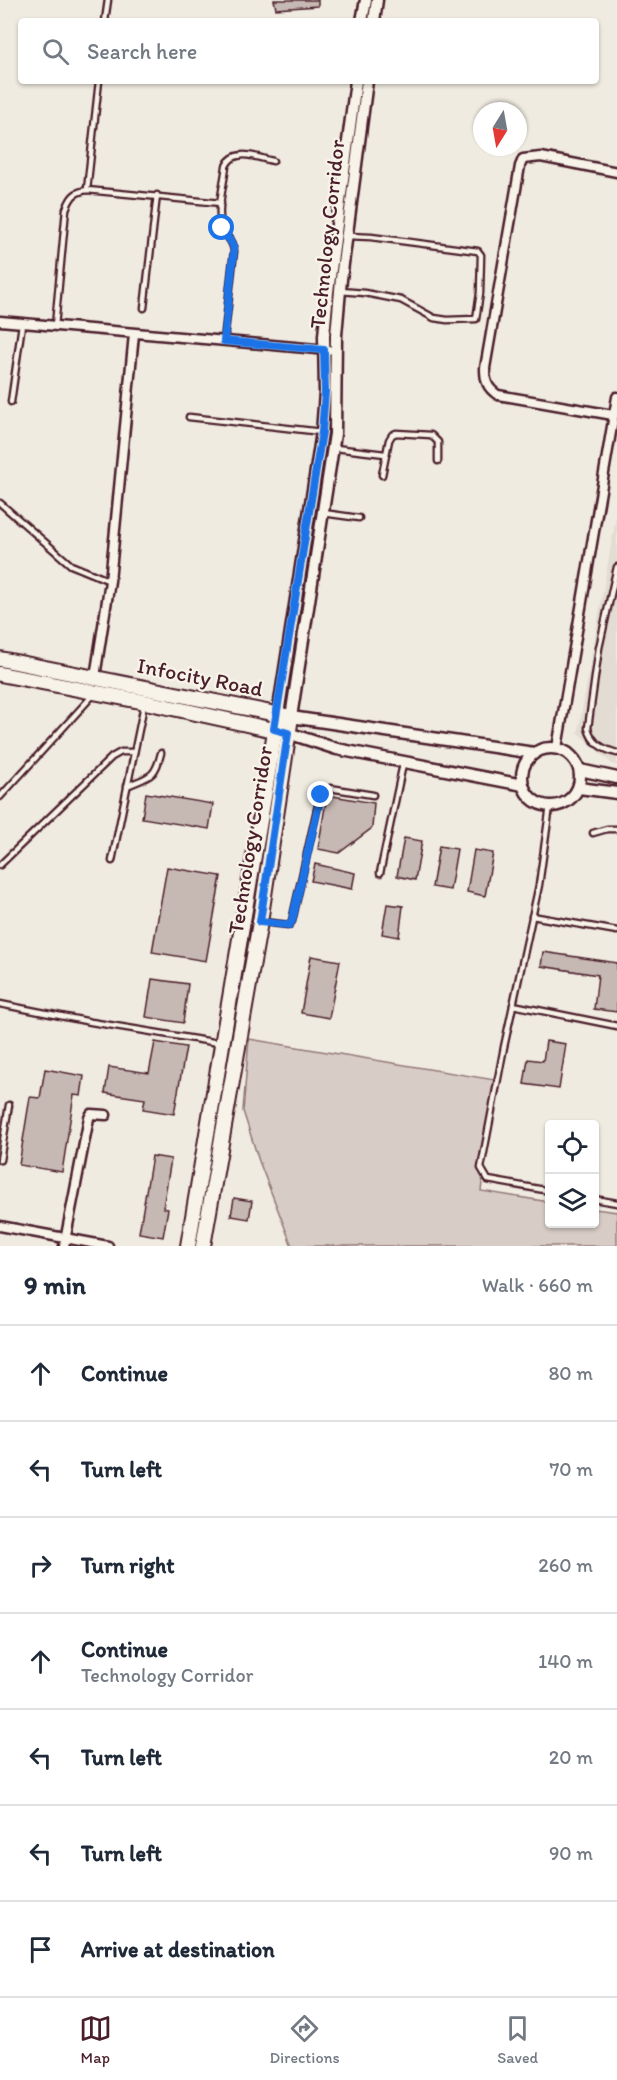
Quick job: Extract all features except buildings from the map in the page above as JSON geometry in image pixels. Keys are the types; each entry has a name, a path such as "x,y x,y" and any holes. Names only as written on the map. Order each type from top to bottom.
{"main road":[{"name":"Infocity Road","path":"0,659 285,716"},
{"name":"Infocity Road","path":"0,674 281,731"},
{"path":"188,1246 285,716"},
{"name":"Technology Corridor","path":"203,1246 260,922 281,731"}],"street":[{"path":"363,18 366,0"},
{"path":"374,18 377,0"},
{"path":"285,716 322,432 328,292 356,84"},
{"name":"Technology Corridor","path":"285,716 333,447 340,291 367,84"},
{"path":"614,415 498,395 490,390 485,381 485,368 523,159 542,157 617,172"},
{"path":"0,321 336,350"},
{"path":"95,677 110,581 134,334"},
{"path":"557,748 617,397"},
{"name":"Infocity Road","path":"285,716 534,753"},
{"name":"Infocity Road","path":"281,731 337,750 523,785"},
{"path":"557,748 571,755 580,770 579,788 561,805 550,806 539,803 532,799 523,785 524,767 534,753 557,748"},
{"path":"580,770 617,778"},
{"path":"579,788 617,793"},
{"path":"65,1242 89,1118 91,1114 105,1115"},
{"path":"0,1226 65,1242 108,1246"}],"lane":[{"path":"105,18 108,0"},
{"path":"87,190 99,84"},
{"path":"224,341 234,250 233,243 222,228 221,203 229,160 234,156 243,155 273,161"},
{"path":"55,326 66,209 71,196 78,191 87,190 221,203"},
{"path":"144,308 157,195"},
{"path":"340,291 402,300 435,318 447,320 477,318 481,255 478,251 372,237 346,236"},
{"path":"11,402 22,324"},
{"path":"189,417 322,432"},
{"path":"382,475 392,435 425,433 431,435 438,442 438,461"},
{"path":"333,447 386,454"},
{"path":"0,503 71,565 110,581"},
{"path":"323,513 359,518"},
{"path":"617,567 599,648 588,728 590,738 598,746 617,753"},
{"path":"0,797 96,692"},
{"path":"112,861 145,702"},
{"path":"0,865 112,757 121,752 134,752"},
{"path":"128,786 154,773 161,753"},
{"path":"380,873 404,762"},
{"path":"260,922 289,925 292,921 317,809 325,790 330,788 373,795"},
{"path":"545,1190 488,1180 481,1168 539,885 550,806"},
{"path":"593,833 617,829"},
{"path":"532,916 617,931"},
{"path":"0,1004 91,1022 224,1043"},
{"path":"513,1005 617,1026"},
{"path":"0,1160 9,1105"},
{"path":"599,1200 617,1203"}],"shaded area":[{"path":"617,511 617,765 612,764 578,733"},
{"path":"249,1039 495,1080 481,1191 545,1201 545,1228 599,1228 599,1210 617,1212 617,1246 292,1246 259,1161 243,1111"}],"route":[{"path":"222,228 233,243 234,250 224,341 324,350 325,392 322,432 274,729 288,733 260,922 289,925 292,921 321,795"}]}
